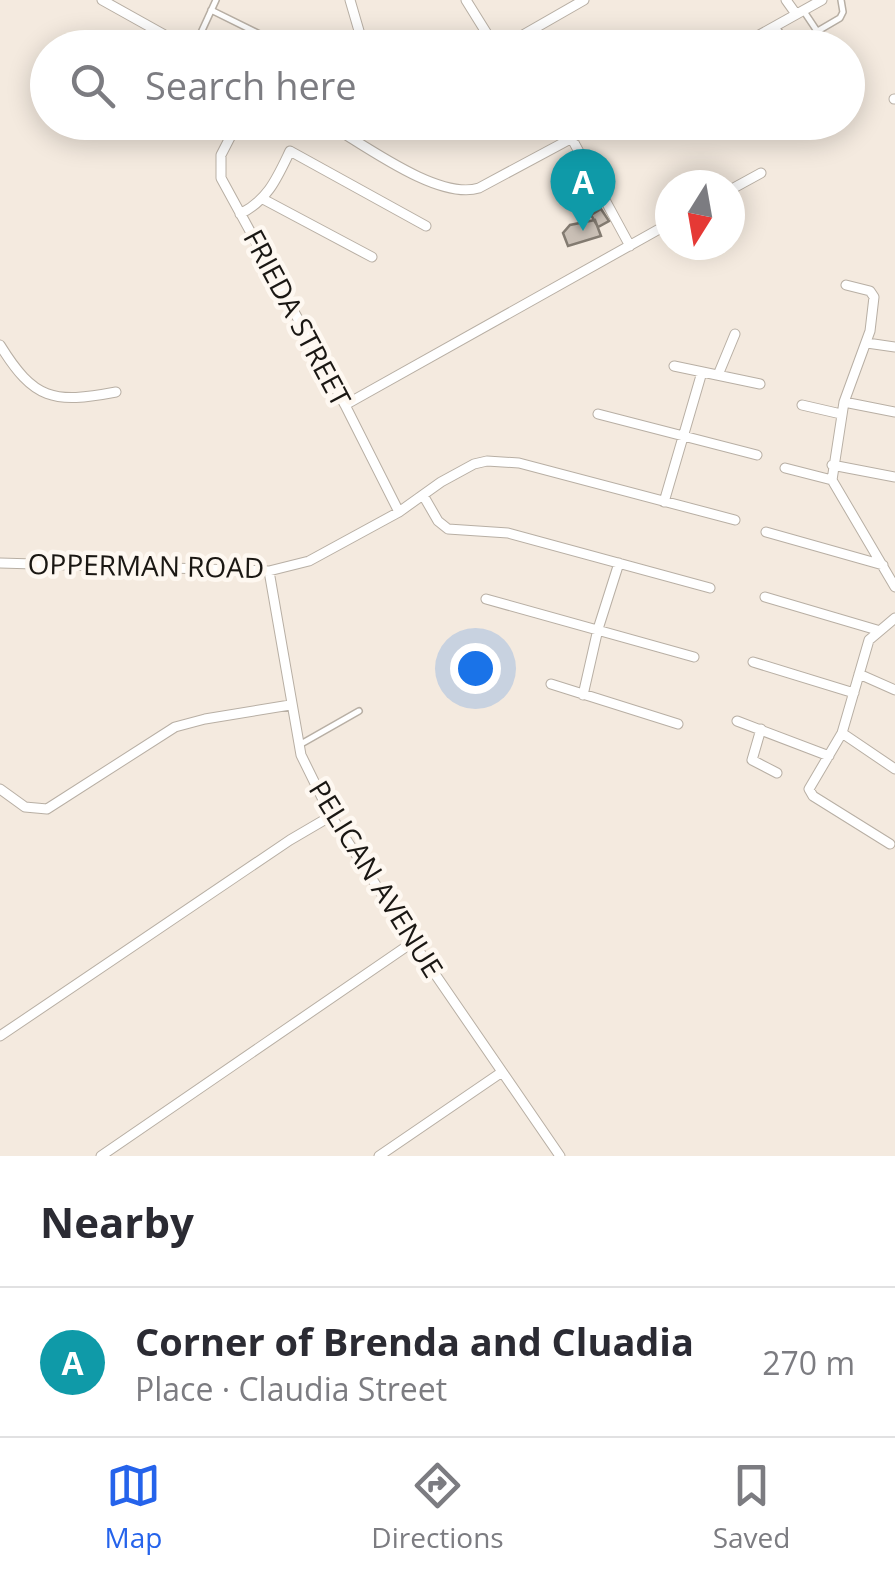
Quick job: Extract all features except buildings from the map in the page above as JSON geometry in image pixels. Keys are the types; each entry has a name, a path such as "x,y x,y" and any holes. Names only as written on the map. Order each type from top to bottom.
{"street":[{"path":"102,0 158,30"},
{"path":"350,0 359,30"},
{"path":"466,0 484,30"},
{"path":"532,30 584,0"},
{"path":"786,0 800,12"},
{"path":"768,30 822,0"},
{"name":"FRIEDA STREET","path":"228,140 221,154 220,170 240,214 398,512"},
{"path":"363,140 429,181 457,191 479,188 570,140"},
{"path":"573,140 630,246"},
{"path":"240,214 263,199 290,151 426,226"},
{"path":"745,182 760,173"},
{"path":"263,199 372,257"},
{"path":"344,404 655,232"},
{"path":"846,285 865,288 874,297 867,343 841,414 832,480 895,586"},
{"path":"718,375 735,334"},
{"path":"867,343 895,346"},
{"path":"2,353 25,382 47,394 80,398 116,392"},
{"path":"674,366 760,384"},
{"path":"664,502 702,372"},
{"path":"844,402 895,412"},
{"path":"802,404 841,414"},
{"path":"598,414 757,455"},
{"name":"OPPERMAN ROAD","path":"0,563 270,571 309,561 474,464 498,461 519,463 735,520"},
{"path":"832,464 895,478"},
{"path":"784,468 832,480"},
{"path":"423,495 448,530 508,533 710,588"},
{"path":"766,532 883,565"},
{"path":"583,695 619,563"},
{"name":"PELICAN AVENUE","path":"270,571 299,745 331,816 560,1156"},
{"path":"765,597 877,630"},
{"path":"486,599 694,656"},
{"path":"890,844 810,793 810,786 842,734 869,640 895,618"},
{"path":"754,662 854,693"},
{"path":"859,674 895,690"},
{"path":"550,684 678,724"},
{"path":"0,788 25,807 47,809 175,727 290,705"},
{"path":"738,721 829,756"},
{"path":"761,729 752,758 777,773"},
{"path":"842,734 895,769"},
{"path":"0,1036 331,816"},
{"path":"101,1156 413,942"},
{"path":"379,1156 502,1072"}],"lane":[{"path":"200,30 216,0"},
{"path":"820,30 840,18 841,0"},
{"path":"211,10 252,30"},
{"path":"800,12 815,30"},
{"path":"775,26 778,30"},
{"path":"299,745 360,711"}],"place":[{"name":"Corner of Brenda and Cluadia","path":"583,231"}]}
